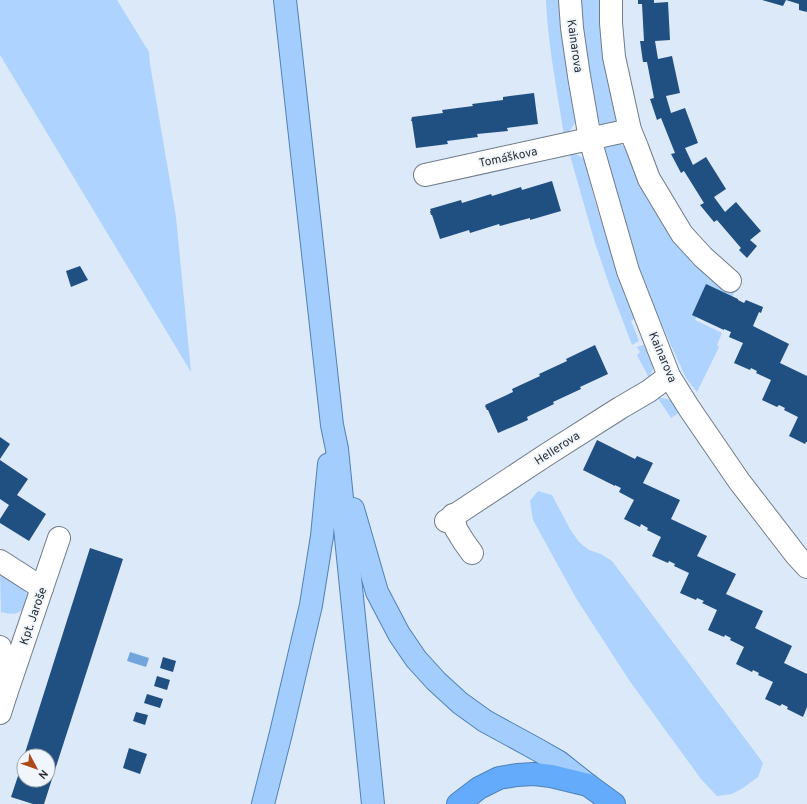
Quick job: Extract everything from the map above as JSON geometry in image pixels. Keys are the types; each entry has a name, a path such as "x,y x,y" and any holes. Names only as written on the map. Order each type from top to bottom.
{"highway":[{"path":"458,804 479,788 499,778 534,774 552,776 588,785 614,804"}],"main road":[{"path":"286,0 332,425 337,449 377,592 399,634 416,659 436,681 460,703 485,721 559,762 588,785"},
{"path":"263,804 311,605 322,536 332,425"},
{"path":"337,449 373,804"}],"street":[{"name":"Kainarova","path":"570,0 574,42 590,139 628,271 669,376 739,481 807,567"},
{"path":"611,0 611,23 614,57 630,130 638,147 649,179 682,234 703,257 730,281"},
{"path":"590,139 630,130"},
{"name":"Tomáškova","path":"425,175 590,139"},
{"name":"Hellerova","path":"472,552 464,542 450,518 566,442 649,391 669,376"},
{"name":"Kpt. Jaroše","path":"3,704 59,538"},
{"path":"0,561 42,588"},
{"name":"Kpt. Jaroše","path":"0,647 3,704"}],"shaded area":[{"path":"0,0 117,0 149,52 176,217 191,372 0,55"},
{"path":"546,0 559,0 562,33 576,119 572,128 564,135 551,51"},
{"path":"579,0 603,0 616,118 614,123 610,126 601,125 598,120 592,96"},
{"path":"609,144 621,144 627,149 707,270 734,292 732,300 709,289 695,320 722,333 717,345 719,347 697,392 686,378 643,284 628,240 605,153 605,149"},
{"path":"569,152 584,159 607,240 636,318 631,321 639,341 632,345 595,243"},
{"path":"646,344 653,369 649,378 637,355 640,352 637,347"},
{"path":"657,397 672,400 683,410 671,418"},
{"path":"538,491 552,495 570,529 579,542 589,550 601,554 612,561 763,763 758,777 743,788 732,794 717,796 701,779 629,680 576,598 533,520 530,501"},
{"path":"0,570 21,587 29,597 27,607 20,612 12,614 1,612"},
{"path":"130,652 149,658 146,667 127,661"}],"building":[{"path":"638,0 654,0 654,3 668,2 670,40 655,41 658,59 672,56 680,93 666,96 671,113 685,108 698,143 685,148 693,165 706,157 726,189 714,197 725,212 736,202 761,231 750,240 757,246 747,258 739,250 741,248 717,220 714,222 700,205 704,203 684,171 681,173 671,154 675,153 661,118 657,120 650,99 654,98 647,62 643,62 640,41 644,41 642,4 638,4"},
{"path":"762,0 786,0 783,6"},
{"path":"786,0 807,0 807,12 799,10 799,4"},
{"path":"534,93 538,124 507,128 508,131 477,134 478,137 447,141 448,144 416,148 411,121 412,117 443,113 442,110 473,106 472,104 503,100 503,97"},
{"path":"552,181 561,211 530,220 530,218 500,226 499,224 470,233 469,230 440,239 430,209 461,200 462,203 491,194 492,196 521,187 522,190"},
{"path":"80,266 88,280 71,287 66,271"},
{"path":"706,284 744,303 746,300 763,307 761,313 759,312 753,326 789,344 780,363 807,376 807,442 805,444 789,436 798,417 784,410 785,408 779,405 777,407 762,400 771,380 756,373 757,371 751,368 750,370 734,363 743,343 729,337 731,332 692,315"},
{"path":"595,345 608,374 553,402 554,404 527,417 528,420 498,433 485,405 513,392 512,389 540,376 539,374 567,361 566,359"},
{"path":"0,437 10,444 0,459"},
{"path":"597,440 635,459 637,456 653,463 643,483 680,500 671,519 707,536 697,556 736,574 726,594 763,611 755,628 792,646 784,663 807,674 807,707 803,717 787,709 788,707 782,704 780,706 765,699 773,682 758,675 759,673 753,670 752,672 736,664 744,647 730,640 731,638 725,635 724,637 708,630 717,610 702,603 704,601 697,598 696,600 680,593 689,573 674,566 675,564 669,561 668,563 652,556 661,537 647,530 648,528 641,524 640,527 624,519 634,500 619,492 621,488 583,470"},
{"path":"0,460 28,479 17,495 46,514 29,541 0,523 0,519 9,505 0,499"},
{"path":"90,548 123,559 56,767 56,748 27,748"},
{"path":"163,657 176,661 173,672 160,668"},
{"path":"157,676 170,680 167,690 154,686"},
{"path":"147,694 163,699 160,708 144,703"},
{"path":"136,712 148,715 145,725 133,721"},
{"path":"129,748 147,754 140,774 123,768"},
{"path":"16,782 16,788 49,788 44,804 33,804 11,797"}]}
